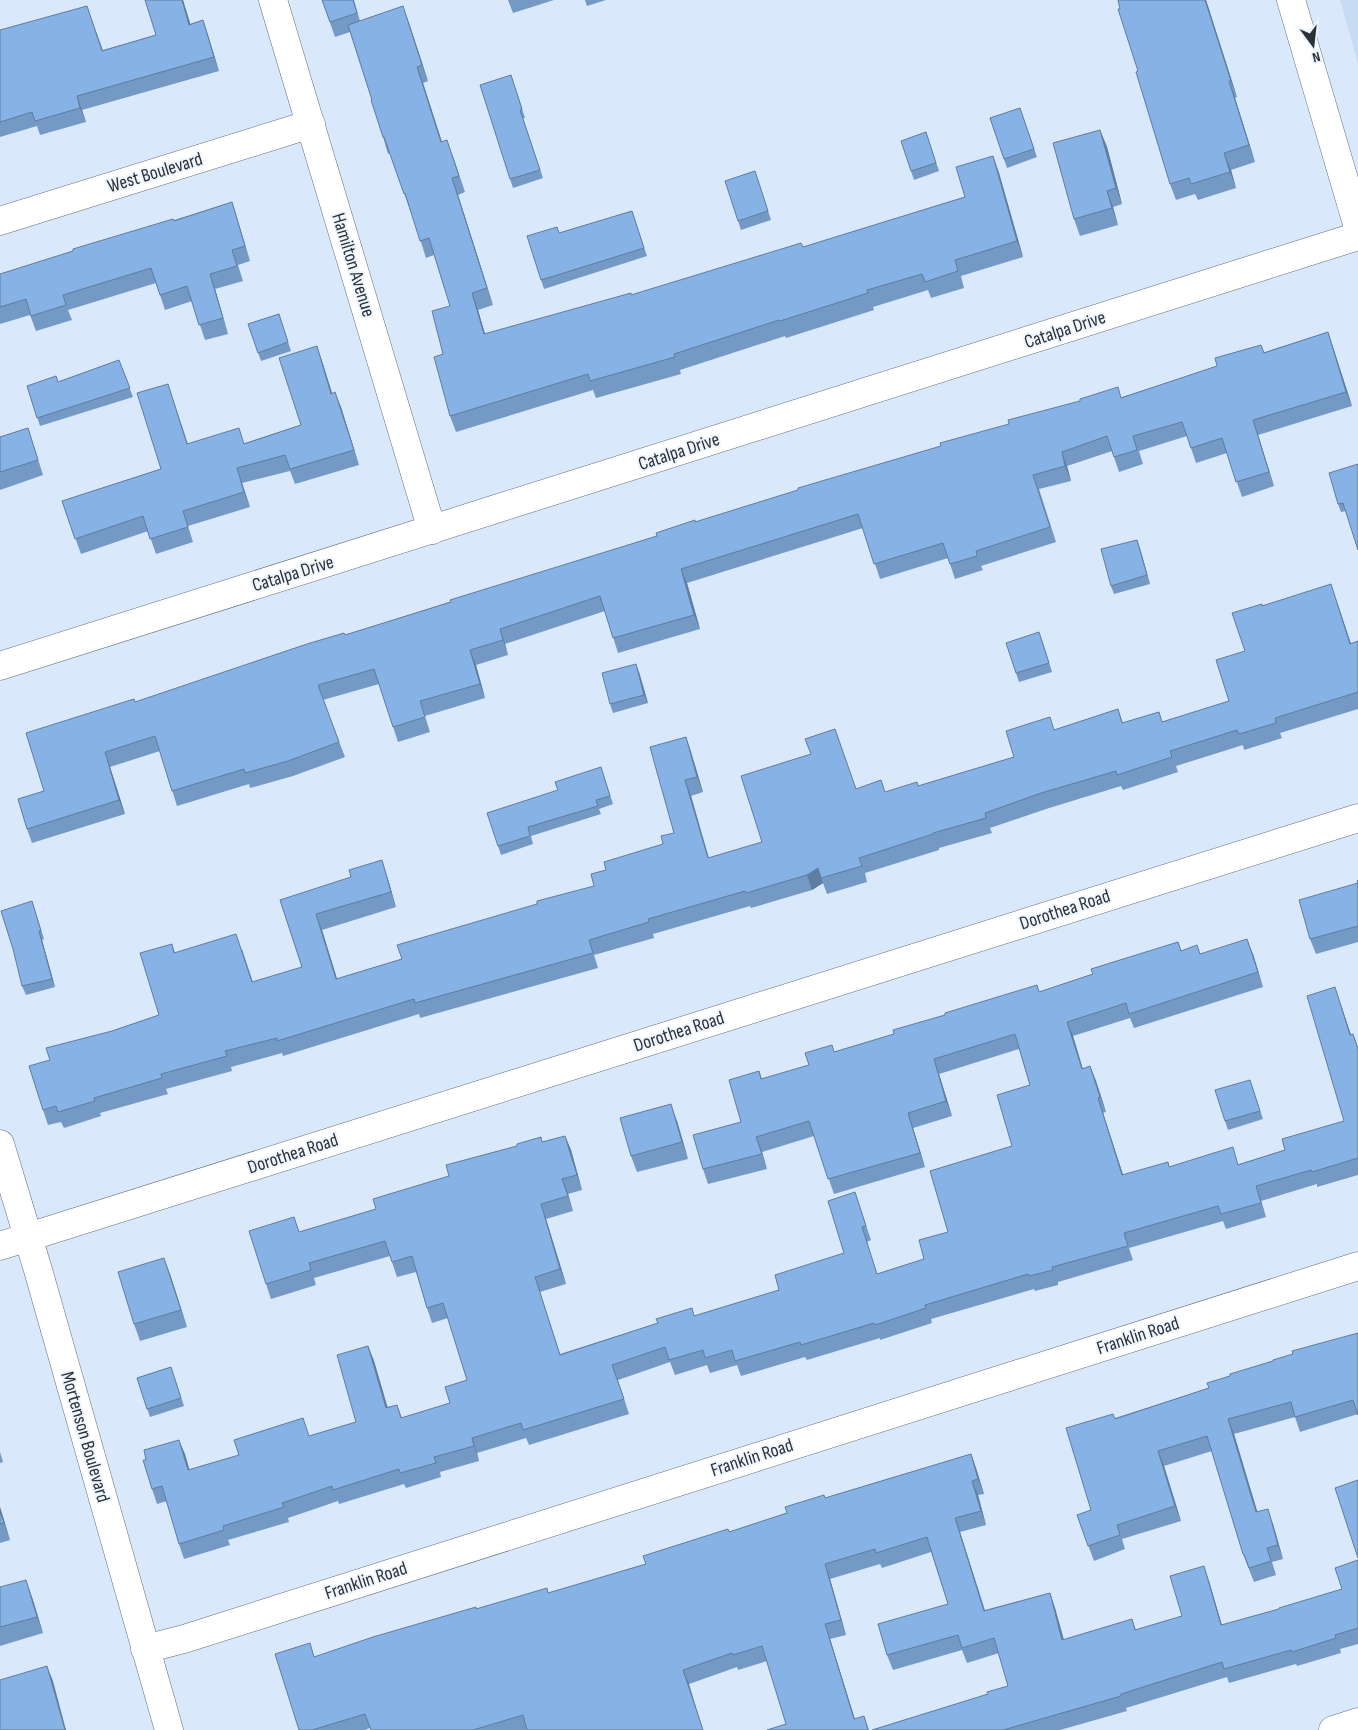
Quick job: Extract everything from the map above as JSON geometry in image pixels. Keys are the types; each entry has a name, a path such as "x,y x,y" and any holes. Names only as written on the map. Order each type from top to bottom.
{"street":[{"name":"Hamilton Avenue","path":"273,0 432,530"},
{"path":"1291,0 1358,227"},
{"name":"West Boulevard","path":"0,221 310,124"},
{"name":"Catalpa Drive","path":"0,666 1358,236"},
{"name":"Dorothea Road","path":"0,1246 1358,818"},
{"name":"Mortenson Boulevard","path":"0,1144 169,1730"},
{"name":"Franklin Road","path":"145,1649 193,1636 1358,1266"},
{"path":"1333,1730 1358,1722"}],"shaded area":[{"path":"1340,0 1358,0 1358,63"}],"building":[{"path":"145,0 182,0 189,25 203,20 214,57 77,96 80,108 35,121 32,112 0,122 0,30 87,6 102,51 156,35"},
{"path":"322,0 353,0 357,13 330,22"},
{"path":"1118,0 1205,0 1249,145 1224,153 1230,172 1191,184 1189,178 1170,184 1136,72 1138,71 1118,9 1120,9"},
{"path":"403,6 422,65 417,67 441,142 447,140 459,176 452,178 487,288 472,293 484,334 631,293 631,295 801,243 803,247 965,197 956,167 993,156 1017,241 955,260 958,271 925,282 922,274 867,290 868,293 674,354 675,357 590,381 588,374 450,416 434,357 443,354 432,311 450,306 429,238 420,241 405,193 383,137 348,25"},
{"path":"511,75 522,109 520,110 540,170 510,179 480,85"},
{"path":"1020,108 1034,149 1004,159 990,118"},
{"path":"1100,130 1116,188 1107,191 1112,208 1074,219 1053,143"},
{"path":"926,132 936,163 911,171 901,141"},
{"path":"755,171 768,211 738,221 725,181"},
{"path":"232,202 245,246 232,250 237,266 210,274 223,318 199,325 187,286 160,295 151,268 63,295 66,305 31,316 26,299 0,307 0,274 73,251 73,249 173,219 174,221"},
{"path":"632,211 644,248 541,280 527,236 557,227 559,233"},
{"path":"279,314 288,342 258,353 248,324"},
{"path":"1328,332 1346,392 1253,420 1269,472 1236,482 1222,438 1191,448 1182,422 1133,436 1137,450 1114,457 1107,436 1062,452 1065,466 1033,475 1050,527 976,551 977,556 950,564 943,543 874,564 858,514 681,569 694,615 613,638 600,596 500,629 503,640 470,650 480,684 420,701 425,717 393,727 374,669 318,685 339,742 288,761 245,773 244,769 172,791 155,736 105,752 119,800 27,829 18,799 44,791 26,733 134,699 135,702 307,644 344,633 345,635 451,602 450,600 657,536 656,533 695,520 695,522 798,490 798,488 941,446 940,443 1009,424 1008,420 1080,401 1080,399 1118,387 1121,398 1217,366 1215,358 1261,345 1264,353"},
{"path":"317,346 331,394 335,392 354,450 290,469 285,455 237,468 244,492 183,511 188,527 150,539 143,516 75,539 62,501 161,469 137,393 168,384 187,444 239,428 244,444 301,425 279,358"},
{"path":"119,360 130,388 37,418 27,386 56,376 58,382"},
{"path":"28,428 38,460 0,472 0,437"},
{"path":"1358,464 1358,550 1343,503 1338,504 1329,473"},
{"path":"1137,540 1147,575 1111,586 1101,549"},
{"path":"1331,584 1350,644 1358,641 1358,692 1275,718 1276,723 1239,734 1237,730 1170,751 1172,757 1117,775 1116,771 1041,793 985,813 986,818 933,833 859,858 862,866 821,878 818,868 807,875 648,919 649,922 589,940 593,953 415,1003 414,999 277,1041 277,1038 225,1051 227,1056 161,1074 162,1078 94,1098 95,1101 58,1112 56,1106 43,1110 29,1066 50,1060 46,1048 112,1031 159,1015 140,953 172,944 174,953 236,934 252,982 302,967 280,900 351,877 349,870 382,860 391,892 316,914 336,979 402,959 397,945 537,904 537,901 594,886 591,874 606,870 604,862 663,844 661,836 674,833 650,747 686,737 697,777 685,780 708,858 762,842 741,776 811,754 805,739 835,729 856,789 881,780 885,792 917,782 918,786 1014,757 1006,731 1050,717 1054,730 1118,709 1122,723 1159,712 1162,722 1229,701 1216,660 1245,651 1232,613 1262,604 1262,606"},
{"path":"1039,632 1049,663 1016,673 1006,643"},
{"path":"636,664 644,695 610,704 602,673"},
{"path":"601,767 610,796 596,800 598,806 528,827 530,836 498,846 487,813 558,790 555,782"},
{"path":"1358,883 1358,926 1310,939 1299,900"},
{"path":"32,901 52,979 22,986 1,911"},
{"path":"1247,939 1258,972 1129,1014 1126,1003 1067,1022 1082,1069 1090,1066 1122,1175 1168,1162 1169,1167 1233,1147 1238,1165 1285,1150 1282,1139 1344,1121 1307,996 1335,987 1350,1035 1353,1034 1358,1049 1358,1158 1256,1186 1261,1203 1221,1214 1218,1206 1124,1233 1128,1246 1052,1267 1053,1270 1029,1276 1028,1274 925,1305 926,1308 875,1325 874,1323 801,1345 800,1342 735,1361 732,1350 705,1358 703,1350 669,1360 665,1347 612,1365 624,1399 523,1430 521,1423 472,1438 474,1446 434,1457 436,1463 400,1473 399,1469 333,1490 332,1486 282,1503 284,1507 223,1526 224,1530 179,1544 162,1486 152,1489 143,1460 146,1460 144,1450 179,1440 188,1470 239,1455 234,1440 303,1418 309,1436 356,1422 337,1355 368,1346 386,1408 397,1405 401,1418 450,1403 445,1387 467,1380 443,1303 427,1308 412,1256 392,1262 385,1241 309,1263 311,1270 266,1284 249,1231 294,1217 299,1232 376,1209 373,1199 449,1176 446,1165 517,1146 517,1144 541,1137 542,1142 565,1136 577,1175 562,1179 568,1196 541,1204 560,1269 535,1277 560,1355 658,1323 656,1319 692,1308 694,1316 779,1290 775,1275 844,1253 828,1201 855,1192 866,1226 862,1227 877,1274 924,1259 919,1240 948,1232 930,1171 1012,1146 997,1095 1030,1085 1015,1034 934,1059 946,1101 908,1113 920,1153 828,1179 809,1121 756,1137 762,1154 703,1169 693,1135 741,1122 729,1080 759,1071 761,1079 809,1065 805,1053 832,1045 834,1052 894,1034 893,1030 1037,985 1039,992 1093,974 1091,969 1178,942 1181,951 1197,945 1200,954"},
{"path":"1250,1080 1260,1111 1225,1121 1215,1090"},
{"path":"671,1104 682,1142 631,1156 620,1118"},
{"path":"164,1258 181,1310 134,1324 118,1272"},
{"path":"1358,1333 1358,1415 1353,1400 1295,1417 1291,1402 1228,1419 1256,1512 1268,1509 1278,1545 1267,1548 1271,1561 1249,1568 1207,1436 1158,1451 1175,1506 1117,1525 1120,1535 1088,1546 1077,1515 1091,1510 1066,1428 1113,1414 1115,1419 1209,1388 1207,1383 1293,1354 1292,1351"},
{"path":"171,1367 181,1398 147,1409 137,1378"},
{"path":"971,1454 978,1479 972,1481 981,1511 955,1518 984,1611 1050,1593 1062,1640 1132,1619 1135,1630 1182,1616 1170,1576 1204,1566 1221,1625 1342,1589 1335,1568 1358,1560 1358,1628 1335,1635 1336,1638 1292,1652 1291,1650 1224,1669 1222,1662 1121,1694 1121,1696 1003,1730 872,1730 1008,1686 994,1638 962,1648 958,1635 887,1655 878,1624 948,1604 927,1537 876,1553 875,1549 825,1564 841,1620 825,1624 854,1719 864,1716 868,1730 767,1730 786,1724 762,1646 733,1655 732,1653 683,1670 703,1730 527,1730 523,1715 473,1730 371,1730 365,1714 312,1730 299,1730 275,1654 310,1643 314,1657 373,1637 476,1607 476,1609 547,1588 548,1593 646,1564 643,1556 728,1529 729,1532 787,1513 785,1507 824,1495 825,1498"},
{"path":"1358,1480 1358,1558 1335,1488"},
{"path":"0,1511 4,1523 0,1524"},
{"path":"26,1580 37,1617 0,1627 0,1587"},
{"path":"47,1666 65,1730 0,1730 0,1680"}]}
